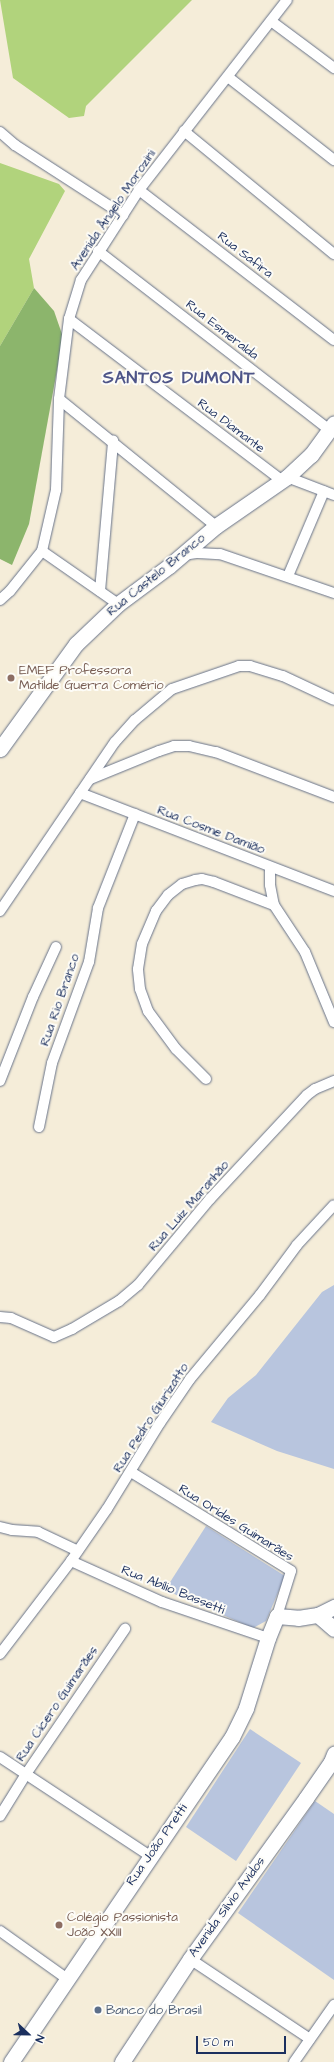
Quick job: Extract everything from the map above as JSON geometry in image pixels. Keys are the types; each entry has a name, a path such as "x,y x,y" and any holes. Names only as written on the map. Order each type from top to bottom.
{"main road":[{"name":"Rua Castelo Branco","path":"0,749 76,644 118,604 216,526 284,478 311,455 332,426"},
{"path":"277,1616 298,1618 318,1615 334,1607"},
{"path":"318,1615 334,1629"},
{"name":"Rua João Pretti","path":"10,2062 235,1732 252,1693 268,1638 277,1616"},
{"name":"Avenida Sílvio Avidos","path":"122,2062 190,1959 306,1798 331,1762 334,1754"}],"street":[{"name":"Avenida Ângelo Morozini","path":"0,600 10,591 42,551 56,490 59,399 69,319 81,280 98,251 139,190 184,130 228,77 287,0"},
{"path":"271,21 334,68"},
{"path":"228,77 334,160"},
{"path":"184,130 334,254"},
{"path":"0,132 15,145 123,215"},
{"path":"0,139 15,145"},
{"name":"Rua Safira","path":"139,190 334,340"},
{"name":"Rua Esmeralda","path":"98,251 332,426"},
{"name":"Rua Diamante","path":"69,319 284,478 334,495"},
{"path":"59,399 113,441 216,526"},
{"path":"100,591 113,441"},
{"path":"288,576 324,491"},
{"path":"42,551 118,604"},
{"path":"181,555 198,553 220,554 334,593"},
{"path":"0,911 116,742 135,720 172,689 238,666 250,666 283,676 334,700"},
{"path":"90,779 159,751 174,746 189,746 216,752 334,797"},
{"name":"Rua Cosme Damião","path":"80,793 334,891"},
{"name":"Rua Rio Branco","path":"39,1127 52,1063 89,962 98,908 134,814"},
{"path":"270,867 270,885 274,905 305,952 334,1022"},
{"path":"206,1079 176,1049 148,1011 140,989 138,969 142,944 156,911 168,895 182,884 195,880 202,879 214,882 274,905"},
{"path":"0,1081 32,997 56,947"},
{"name":"Rua Luiz Maranhão","path":"0,1316 11,1318 54,1337 108,1309 138,1285 210,1199 307,1095 315,1089 334,1081"},
{"name":"Rua Pedro Giurizatto","path":"1,1652 78,1551 131,1472 163,1417 190,1379 260,1295 298,1245 334,1205"},
{"name":"Rua Orídes Guimarães","path":"131,1472 291,1571 277,1616"},
{"path":"0,1527 12,1530 38,1532 78,1551"},
{"name":"Rua Abílio Bassetti","path":"71,1561 162,1602 268,1638"},
{"name":"Rua Cícero Guimarães","path":"0,1816 26,1774 125,1628"},
{"path":"0,1757 150,1856"},
{"path":"0,1930 66,1978"},
{"path":"190,1959 310,2039"},
{"path":"294,2062 334,2005"}],"shaded area":[{"path":"334,1285 334,1469 277,1451 211,1422 228,1398 256,1375 322,1292"},
{"path":"206,1526 285,1576 266,1621 253,1628 165,1590"},
{"path":"250,1729 301,1763 236,1861 186,1827"},
{"path":"315,1801 334,1814 334,1980 238,1913"}],"green space":[{"path":"0,0 192,0 86,106 84,116 69,118 13,78"},
{"path":"0,163 59,184 65,191 29,259 34,288 0,346"},
{"path":"34,288 54,311 63,337 29,524 12,565 0,559 0,346"}],"place":[{"name":"EMEF Professora Matilde Guerra Comério","path":"11,678"},
{"name":"Colégio Passionista João XXIII","path":"59,1925"},
{"name":"Banco do Brasil","path":"98,2010"}],"district":[{"name":"SANTOS DUMONT","path":"179,379"}]}
